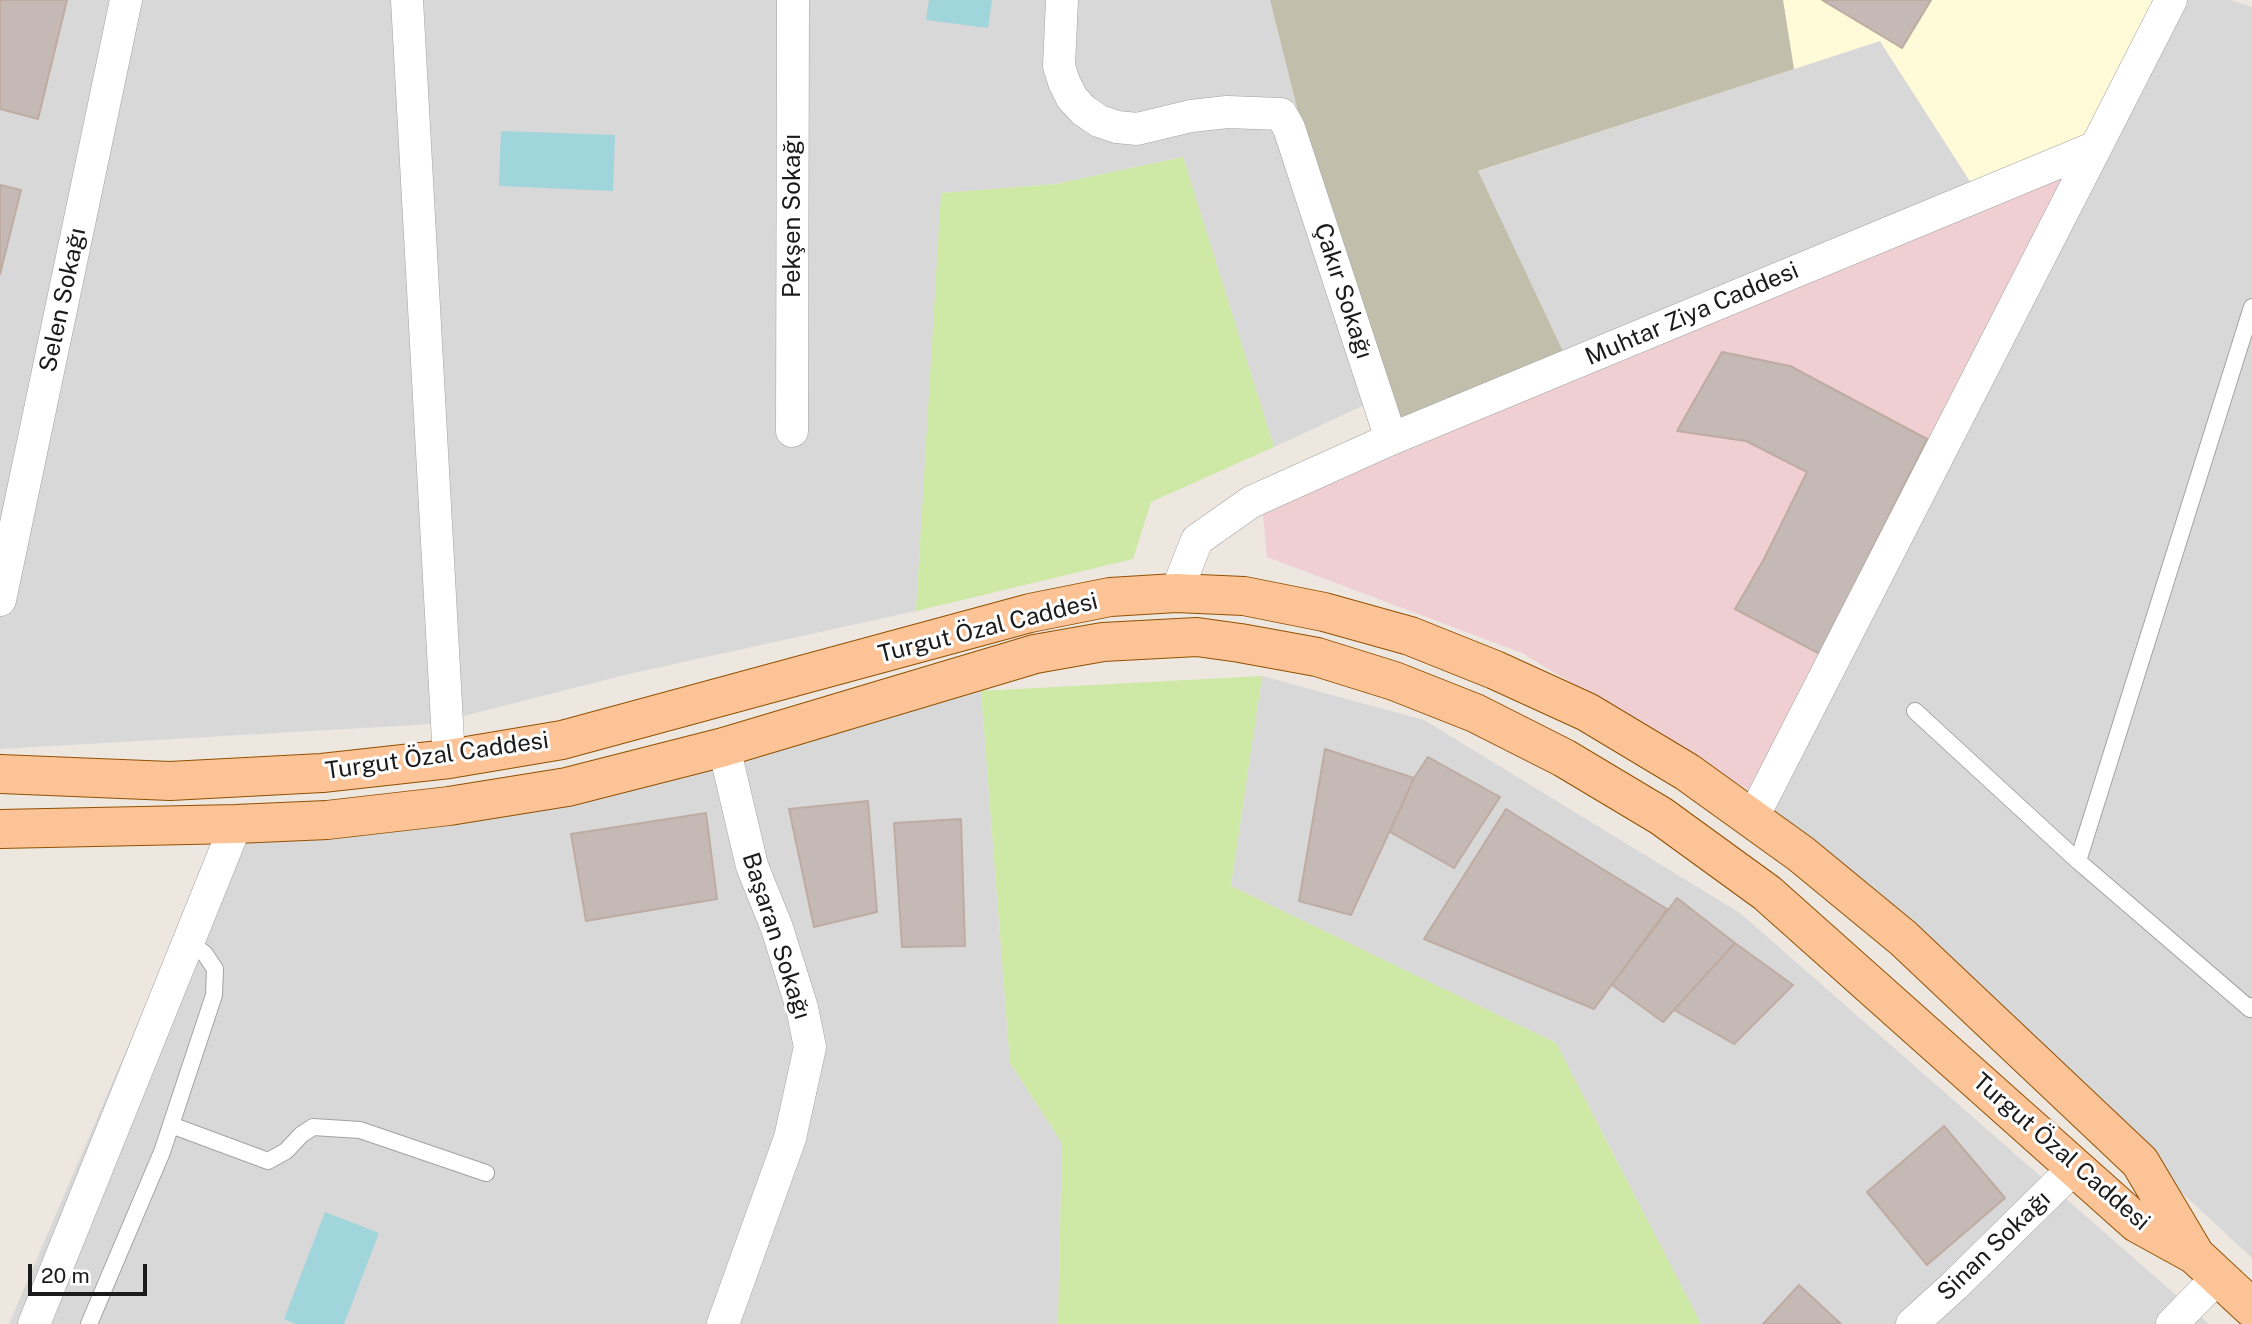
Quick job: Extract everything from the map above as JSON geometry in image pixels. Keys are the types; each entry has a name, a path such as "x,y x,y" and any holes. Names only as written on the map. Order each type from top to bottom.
{"main road":[{"name":"Turgut Özal Caddesi","path":"0,774 170,781 322,773 449,759 562,740 1030,613 1110,597 1176,593 1244,596 1324,612 1410,636 1495,670 1587,712 1687,772 1801,854 1903,938 2140,1162 2207,1265"},
{"path":"1164,638 1176,593"},
{"name":"Turgut Özal Caddesi","path":"0,829 327,820 449,806 567,788 724,747 1035,654 1103,642 1197,637 1317,657 1394,681 1475,713 1564,758 1661,817 1767,893 2137,1223 2207,1265"},
{"path":"712,701 724,747"},
{"path":"2207,1265 2252,1308"}],"street":[{"name":"Selen Sokağı","path":"0,600 126,0"},
{"path":"407,0 449,759"},
{"name":"Pekşen Sokağı","path":"792,431 793,0"},
{"name":"Çakır Sokağı","path":"1062,0 1059,66 1064,82 1077,104 1099,121 1117,127 1137,129 1191,116 1227,112 1280,114 1295,144 1391,439"},
{"path":"1752,819 2171,0"},
{"name":"Muhtar Ziya Caddesi","path":"1176,593 1197,540 1251,502 1391,439 2096,147"},
{"name":"Başaran Sokağı","path":"724,747 752,866 777,928 802,1008 810,1047 790,1138 729,1318"},
{"path":"34,1324 236,824"},
{"name":"Sinan Sokağı","path":"1912,1324 2075,1167"},
{"path":"2172,1324 2207,1265"}],"lane":[{"path":"2078,861 2252,307"},
{"path":"1915,711 2078,861 2250,1009 2252,1006"},
{"path":"89,1324 162,1152 214,995 215,969 205,954 189,942"},
{"path":"171,1125 268,1161 286,1151 313,1127 360,1130 486,1173"}],"shaded area":[{"path":"0,0 1270,0 1371,402 1274,447 1183,157 1056,184 942,193 916,611 633,673 432,724 0,749"},
{"path":"1270,0 1783,0 1794,69 1478,171 1568,362 1381,443"},
{"path":"1783,0 2161,0 2106,127 1973,186 1880,41 1794,69"},
{"path":"2161,0 2230,0 2252,7 2252,1258 1750,791"},
{"path":"1880,41 1973,186 1568,362 1477,172"},
{"path":"2106,127 1750,791 1522,653 1267,557 1261,495"},
{"path":"1262,676 1424,720 1740,913 2209,1324 1701,1324 1556,1043 1231,886"},
{"path":"981,691 1010,1063 1062,1143 1058,1324 9,1324 216,840 549,809"}],"green space":[{"path":"1183,157 1274,447 1151,502 1133,559 916,611 941,193 1056,184"},
{"path":"1262,676 1231,886 1556,1043 1701,1324 1058,1324 1062,1143 1010,1063 981,691"}],"water":[{"path":"929,0 992,0 988,28 926,20"},
{"path":"501,131 615,135 613,191 499,186"},
{"path":"325,1212 379,1233 344,1324 296,1324 284,1319"}],"building":[{"path":"0,0 67,0 38,119 0,109"},
{"path":"1822,0 1931,0 1902,48"},
{"path":"0,185 21,190 0,274"},
{"path":"1722,352 1790,366 1927,439 1820,654 1735,609 1764,559 1807,472 1746,441 1677,431"},
{"path":"1325,749 1414,778 1351,915 1299,901"},
{"path":"1428,757 1500,797 1454,868 1390,832 1414,778"},
{"path":"868,801 877,912 814,927 789,809"},
{"path":"1506,809 1667,909 1594,1009 1424,939"},
{"path":"706,813 717,899 586,921 571,834"},
{"path":"961,819 965,946 902,947 894,823"},
{"path":"1677,898 1735,943 1663,1022 1612,985"},
{"path":"1735,943 1793,985 1734,1044 1674,1010"},
{"path":"1944,1126 2005,1198 1927,1265 1867,1192"},
{"path":"1799,1285 1841,1324 1763,1324"}]}
